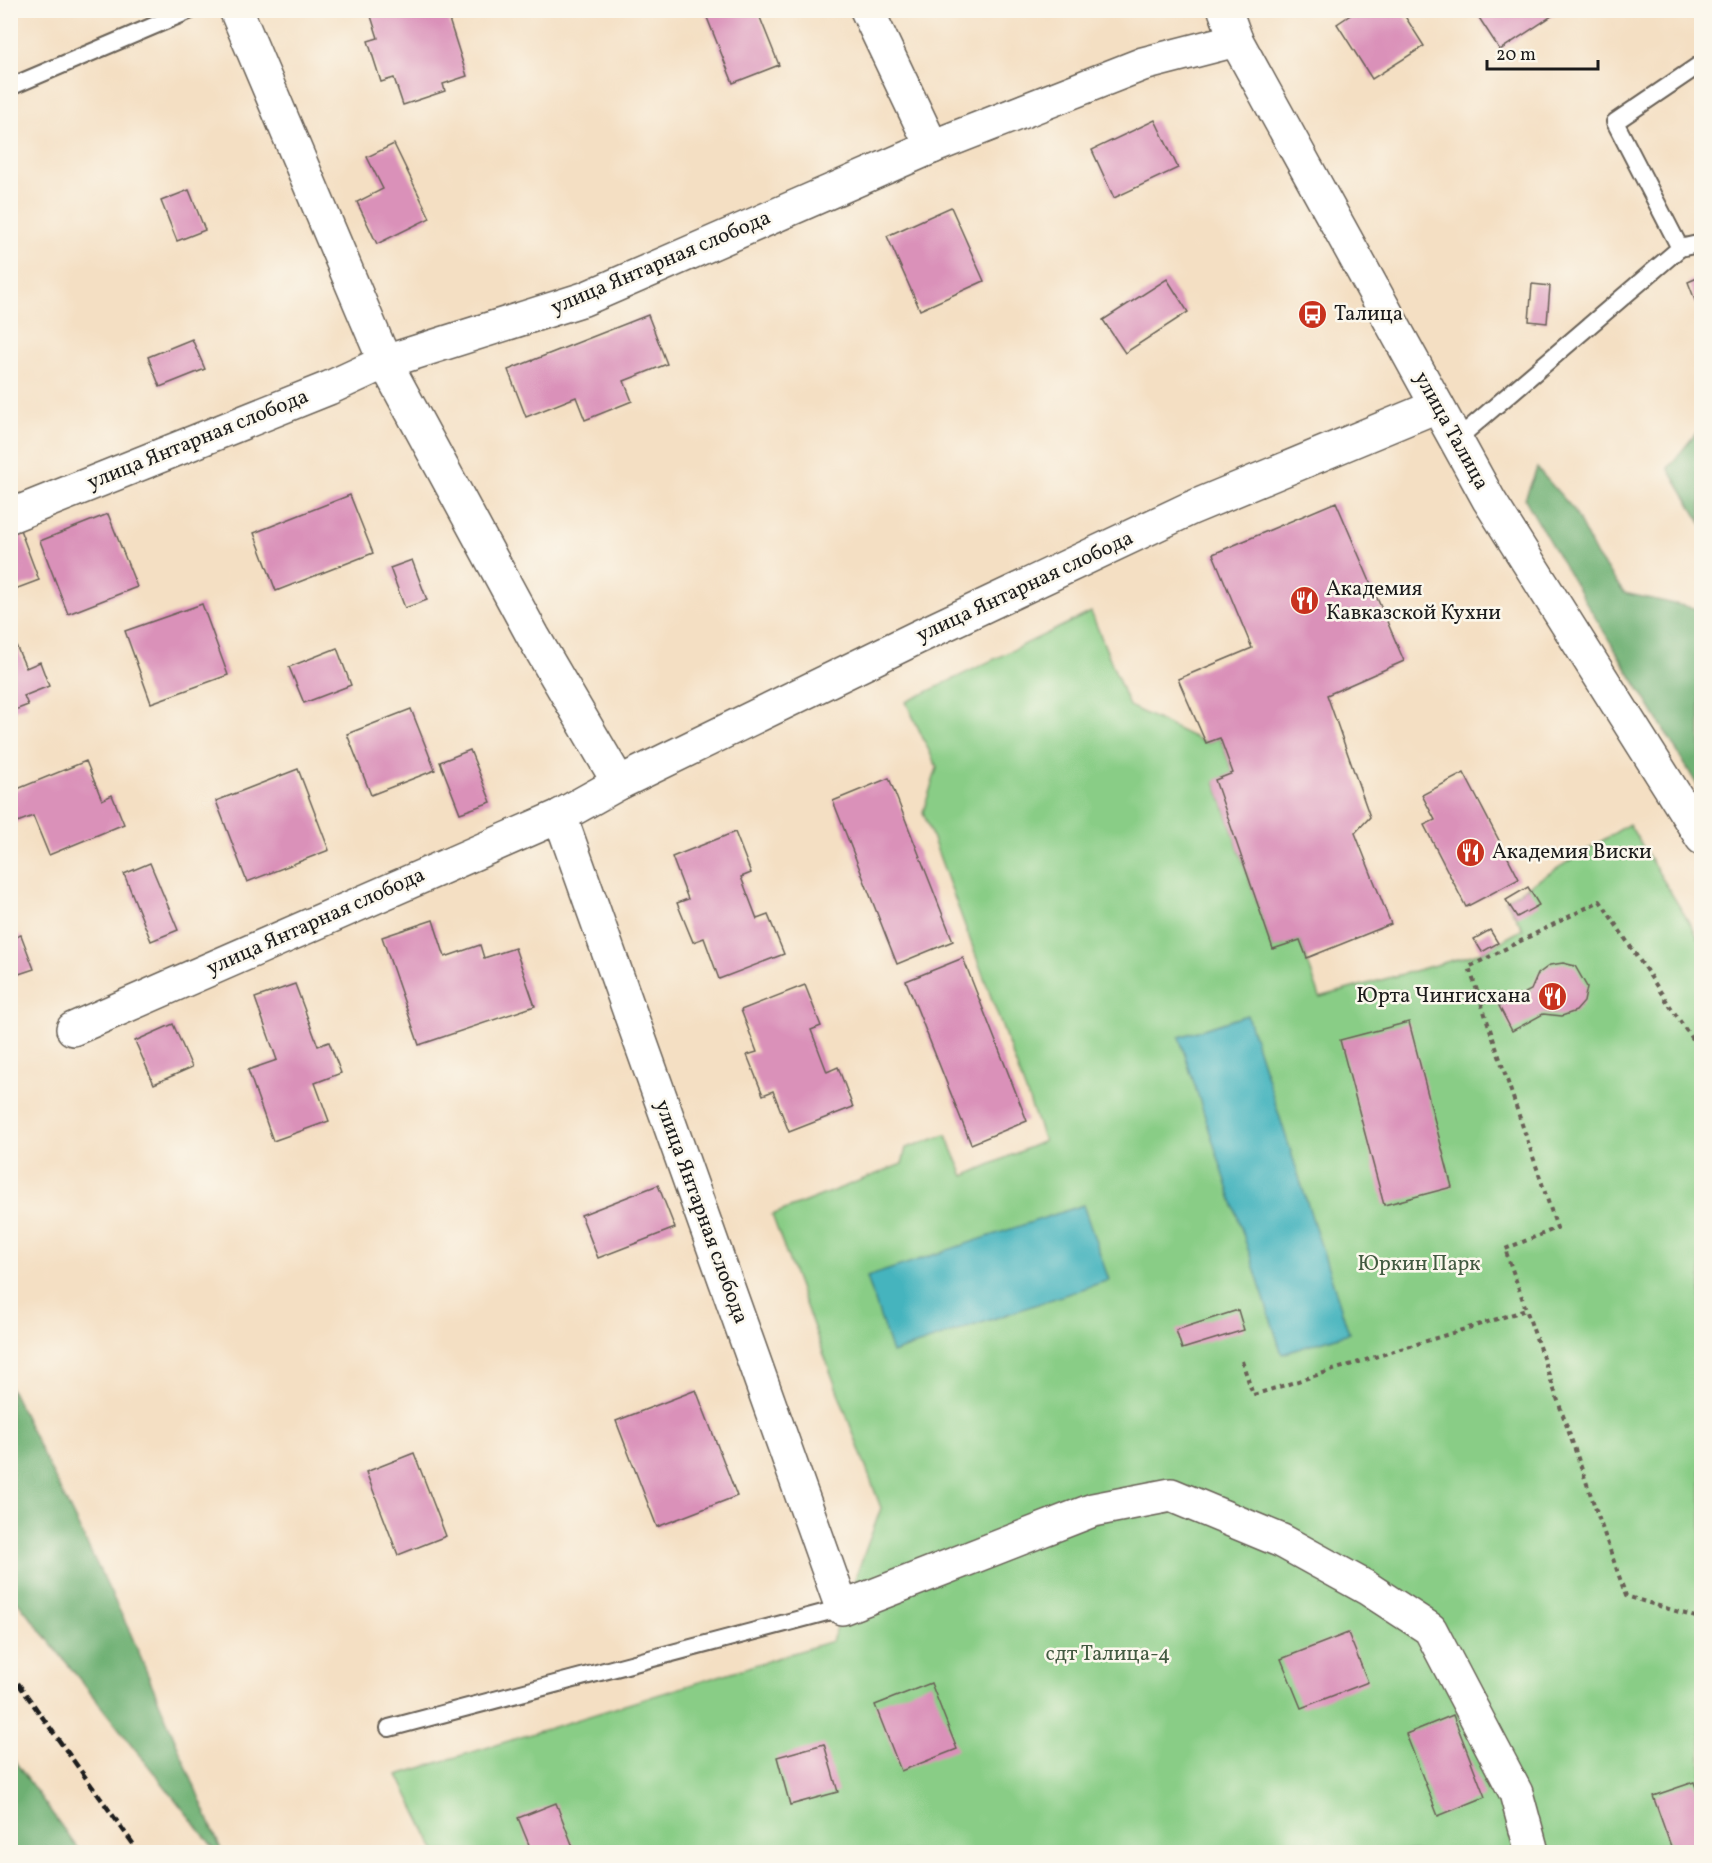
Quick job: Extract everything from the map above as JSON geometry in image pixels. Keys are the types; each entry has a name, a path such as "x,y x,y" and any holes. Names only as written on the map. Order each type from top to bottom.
{"street":[{"path":"236,10 385,362 534,636 620,783"},
{"path":"867,10 932,147"},
{"name":"улица Янтарная слобода","path":"10,516 329,388 385,362 584,299 932,147 1143,64 1231,25"},
{"name":"улица Талица","path":"1231,25 1489,500 1701,838"},
{"name":"улица Янтарная слобода","path":"73,1029 560,816 620,783 916,638 1189,509 1437,406"},
{"name":"улица Янтарная слобода","path":"560,816 842,1608"},
{"path":"842,1608 1093,1510 1171,1494 1282,1541 1367,1588 1430,1629 1516,1793 1532,1852"}],"lane":[{"path":"10,87 191,10"},
{"path":"1680,248 1615,122 1701,63"},
{"path":"1456,440 1680,248 1701,243"},
{"path":"389,1728 842,1608"}],"path":[{"path":"1701,1054 1600,901 1469,967 1557,1228 1505,1249 1626,1596 1701,1619"},
{"path":"1242,1361 1253,1395 1527,1310"}],"green space":[{"path":"1701,427 1701,523 1668,468"},
{"path":"1537,468 1573,509 1597,556 1624,593 1699,609 1701,792 1525,499"},
{"name":"Юркин Парк","path":"1091,612 1129,706 1206,743 1220,738 1233,773 1215,781 1273,948 1300,940 1320,997 1482,952 1523,929 1506,900 1629,824 1701,942 1701,1852 436,1852 398,1775 832,1641 881,1508 772,1215 902,1164 906,1148 946,1135 964,1176 1044,1141 923,812 937,768 906,702"},
{"path":"10,1387 130,1632 222,1852 217,1852 11,1593"},
{"path":"11,1756 80,1852 11,1852"}],"water":[{"path":"1247,1015 1349,1333 1282,1354 1179,1037"},
{"path":"1083,1205 1109,1280 892,1353 867,1277"}],"building":[{"path":"378,10 446,10 467,76 443,84 445,91 403,105 394,78 381,82 368,41 378,38 370,13"},
{"path":"704,10 757,10 779,65 733,83"},
{"path":"1358,10 1401,10 1424,46 1372,79 1337,24"},
{"path":"1474,10 1561,10 1500,50"},
{"path":"1155,120 1178,168 1114,198 1092,150"},
{"path":"394,144 430,218 377,244 357,202 383,189 367,157"},
{"path":"189,190 205,230 177,241 161,201"},
{"path":"951,207 984,281 920,310 887,236"},
{"path":"1702,276 1702,316 1701,316 1688,282"},
{"path":"1167,279 1188,312 1125,353 1103,320"},
{"path":"1532,284 1550,286 1547,323 1529,321"},
{"path":"648,315 667,364 624,381 632,401 585,420 576,397 526,417 508,370"},
{"path":"192,339 205,369 160,387 148,357"},
{"path":"350,495 373,553 276,591 254,533"},
{"path":"1336,502 1404,661 1327,695 1370,817 1355,833 1391,924 1307,958 1300,940 1273,949 1215,780 1233,773 1220,738 1206,743 1178,679 1252,648 1213,554"},
{"path":"108,514 137,587 68,614 40,541"},
{"path":"19,527 39,580 10,591 10,530"},
{"path":"412,560 427,600 405,608 390,568"},
{"path":"202,604 228,675 151,703 125,631"},
{"path":"15,643 26,668 40,662 49,686 24,696 28,705 10,712 10,645"},
{"path":"337,648 351,685 304,703 289,667"},
{"path":"411,709 435,770 371,795 347,734"},
{"path":"470,750 491,802 460,813 440,762"},
{"path":"86,761 102,800 112,795 124,824 49,855 33,816 10,825 10,792"},
{"path":"298,769 329,850 247,882 216,801"},
{"name":"Академия Виски","path":"1464,773 1519,879 1466,907 1424,825 1435,820 1422,795"},
{"path":"889,778 953,941 897,964 833,801"},
{"path":"735,832 751,873 741,877 757,919 768,915 784,954 719,979 704,938 693,942 677,903 688,899 672,857"},
{"path":"150,863 178,930 151,941 124,874"},
{"path":"1528,887 1539,905 1517,917 1506,900"},
{"path":"433,920 445,957 480,945 484,958 515,948 535,1006 419,1045 382,937"},
{"path":"1490,930 1498,943 1482,952 1474,939"},
{"path":"21,935 34,969 10,977 10,939"},
{"path":"963,958 1027,1121 971,1144 906,981"},
{"name":"Юрта Чингисхана","path":"1563,963 1575,966 1587,987 1584,1002 1576,1011 1562,1016 1543,1014 1512,1031 1499,1006 1531,990 1538,974 1550,965"},
{"path":"295,984 318,1046 329,1042 341,1073 315,1083 329,1121 273,1141 248,1070 277,1060 255,998"},
{"path":"805,985 821,1026 811,1030 827,1072 838,1067 853,1107 789,1132 773,1091 763,1095 747,1055 757,1052 741,1010"},
{"path":"1409,1022 1452,1187 1384,1205 1340,1040"},
{"path":"173,1024 192,1067 154,1084 135,1041"},
{"path":"658,1185 675,1228 598,1258 581,1215"},
{"path":"1238,1310 1244,1330 1182,1349 1176,1330"},
{"path":"696,1390 737,1496 657,1527 616,1421"},
{"path":"414,1453 446,1536 398,1555 366,1472"},
{"path":"1348,1633 1368,1682 1301,1708 1281,1659"},
{"path":"931,1683 957,1749 901,1771 875,1705"},
{"path":"1453,1715 1485,1797 1438,1816 1406,1734"},
{"path":"824,1744 838,1792 790,1805 777,1757"},
{"path":"1694,1782 1702,1804 1702,1852 1673,1852 1653,1796"},
{"path":"556,1803 575,1852 532,1852 518,1818"}],"railway":[{"path":"10,1672 139,1852"}],"place":[{"name":"Талица","path":"1313,314"},
{"name":"Академия Кавказской Кухни","path":"1305,601"},
{"name":"Академия Виски","path":"1471,852"},
{"name":"Юрта Чингисхана","path":"1552,996"}],"park label":[{"name":"сдт Талица-4","path":"1108,1654"}]}
